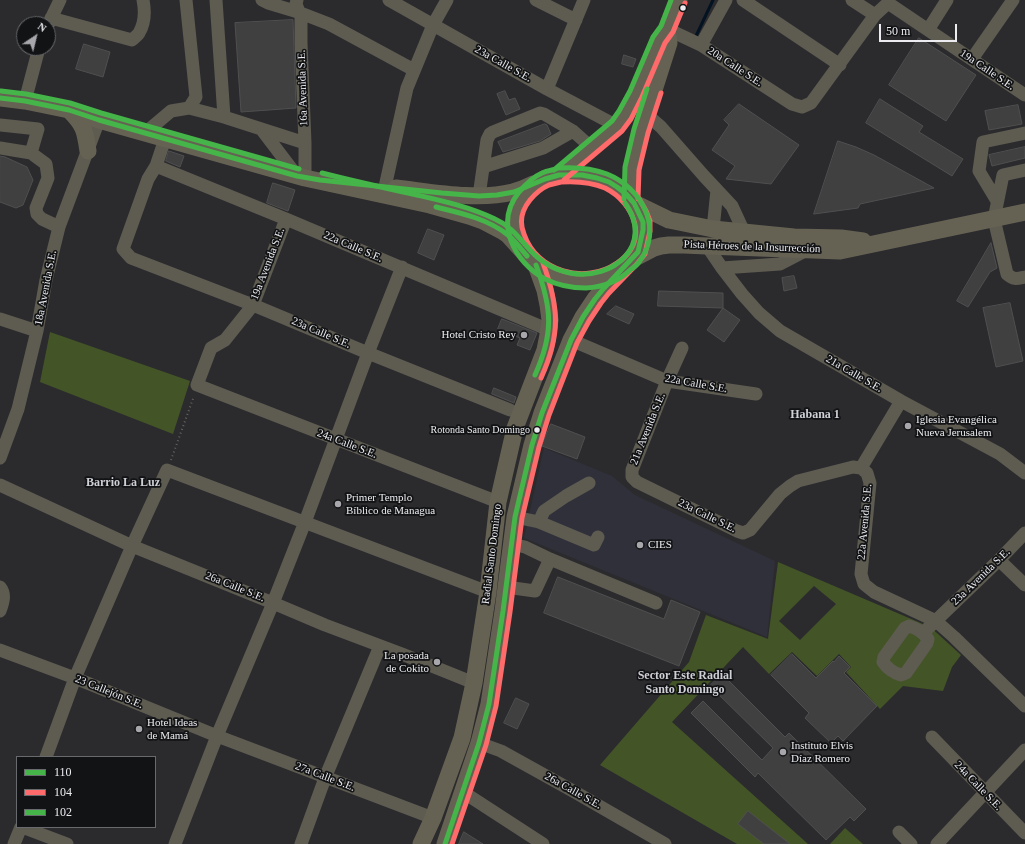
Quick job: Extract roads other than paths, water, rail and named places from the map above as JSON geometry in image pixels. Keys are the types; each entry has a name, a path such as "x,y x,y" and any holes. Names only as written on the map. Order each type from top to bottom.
{"main road":[{"path":"531,260 521,246 515,231 515,212 519,202 534,186 552,177 592,148 617,126 630,105 659,40 667,29 679,0"},
{"path":"633,201 632,169 641,131 669,43 667,29"},
{"path":"0,98 25,101 69,110 165,139 307,178 430,205 470,216 483,221 508,235 542,270 555,276 571,280 580,281 604,278 627,264 638,252 643,230 643,222 633,201 609,182 582,175 552,177 514,192 479,196 307,178"},
{"path":"69,110 78,119 82,126 86,135 88,151"},
{"name":"Pista Héroes de la Insurrección","path":"633,201 669,220 713,229 794,237 841,238 876,243"},
{"name":"Pista Héroes de la Insurrección","path":"627,264 661,246 684,244 840,251 996,212 1025,212"},
{"name":"Radial Santo Domingo","path":"421,844 433,818 462,738 474,683 488,592 498,502 515,428 545,350 549,330 550,320 545,290 531,260"},
{"name":"Radial Santo Domingo","path":"445,844 478,746 489,704 515,516 534,438 542,413 571,340 583,317 604,288 627,264"},
{"path":"426,844 433,818 445,798 455,775 478,746"}],"street":[{"path":"52,16 60,0"},
{"path":"56,22 132,40 139,34 143,24 145,10 143,0"},
{"path":"186,0 196,97 189,108"},
{"path":"216,0 224,118"},
{"path":"262,0 268,3 298,6 414,70"},
{"name":"23a Calle S.E.","path":"389,0 547,89 617,126"},
{"path":"385,187 406,88 433,25 447,0"},
{"path":"536,0 576,20"},
{"path":"547,89 584,0"},
{"path":"701,46 726,0"},
{"path":"743,0 840,65"},
{"path":"852,0 876,15"},
{"path":"928,30 947,0"},
{"path":"972,59 1013,0"},
{"name":"19a Calle S.E.","path":"802,107 811,103 876,15 889,1 928,30 1025,95"},
{"name":"16a Avenida S.E.","path":"298,6 301,17 307,178"},
{"name":"20a Calle S.E.","path":"667,29 701,46 792,104 802,107"},
{"path":"25,101 37,56"},
{"path":"145,133 172,111 189,108 305,143"},
{"path":"479,196 487,140 493,132 540,113 550,117 573,131 592,148"},
{"path":"646,114 661,127 732,206 744,232"},
{"name":"18a Avenida S.E.","path":"0,458 18,409 37,331 46,280 59,227 99,120"},
{"path":"0,125 38,129 31,153"},
{"path":"262,130 307,178"},
{"path":"483,167 543,148 573,131"},
{"path":"1025,133 983,142 979,171 996,212 1007,274 1011,278 1017,279 1025,277"},
{"path":"156,166 165,139"},
{"path":"0,148 31,153 46,164 48,178 36,208 37,214 42,219 59,227"},
{"name":"23a Calle S.E.","path":"156,166 148,179 123,249 131,258 252,305 510,410"},
{"name":"22a Calle S.E.","path":"156,166 402,267 549,330"},
{"path":"996,212 1003,175 1025,170"},
{"path":"713,229 717,190"},
{"name":"19a Avenida S.E.","path":"197,386 211,348 225,340 252,305 286,219"},
{"name":"21a Calle S.E.","path":"707,246 742,294 759,313 780,331 901,401 1000,454 1025,473"},
{"path":"722,268 780,264 808,250"},
{"path":"175,844 217,736 273,603 305,522 368,353 402,267"},
{"path":"0,318 37,331"},
{"name":"22a Calle S.E.","path":"571,340 667,381 756,394"},
{"name":"21a Avenida S.E.","path":"632,476 632,470 667,381 682,348"},
{"name":"24a Calle S.E.","path":"197,386 498,502"},
{"name":"22a Avenida S.E.","path":"901,401 861,468 867,473 870,483 861,574 864,584 874,592 936,621"},
{"name":"23a Calle S.E.","path":"632,476 637,482 743,533 750,530 780,494 798,481 852,467 861,468"},
{"path":"46,756 75,678 132,546 167,470 488,592"},
{"path":"539,522 544,511 566,496 589,484"},
{"name":"26a Calle S.E.","path":"0,485 132,546 325,625 474,683"},
{"path":"515,516 539,522 594,545 598,537"},
{"name":"23a Avenida S.E.","path":"923,633 1025,533"},
{"path":"511,544 525,547 550,559 656,603"},
{"path":"506,587 535,591 550,559"},
{"path":"999,560 1025,585"},
{"path":"0,587 3,590 4,599 0,611"},
{"path":"936,621 1025,706"},
{"path":"301,844 326,778 380,646"},
{"name":"23 Callejón S.E.","path":"0,650 75,678 217,736"},
{"name":"27a Calle S.E.","path":"217,736 433,818"},
{"name":"24a Calle S.E.","path":"932,737 1025,834"},
{"name":"26a Calle S.E.","path":"478,746 500,751 573,791 664,844"},
{"path":"937,844 1025,750"},
{"path":"463,792 543,844"},
{"path":"14,844 22,828"},
{"path":"25,828 67,844"},
{"path":"899,832 911,844"}],"waterway":[{"path":"696,36 713,0"}],"place":[{"name":"Hotel Cristo Rey","path":"524,335"},
{"name":"Iglesia Evangélica Nueva Jerusalem","path":"908,426"},
{"name":"Rotonda Santo Domingo","path":"537,430"},
{"name":"Primer Templo Bíblico de Managua","path":"338,504"},
{"name":"CIES","path":"640,545"},
{"name":"La posada de Cokito","path":"437,662"},
{"name":"Hotel Ideas de Mamá","path":"139,729"},
{"name":"Instituto Elvis Díaz Romero","path":"783,752"}],"district":[{"name":"Habana 1","path":"815,415"},
{"name":"Barrio La Luz","path":"123,483"},
{"name":"Sector Este Radial Santo Domingo","path":"685,683"}]}
